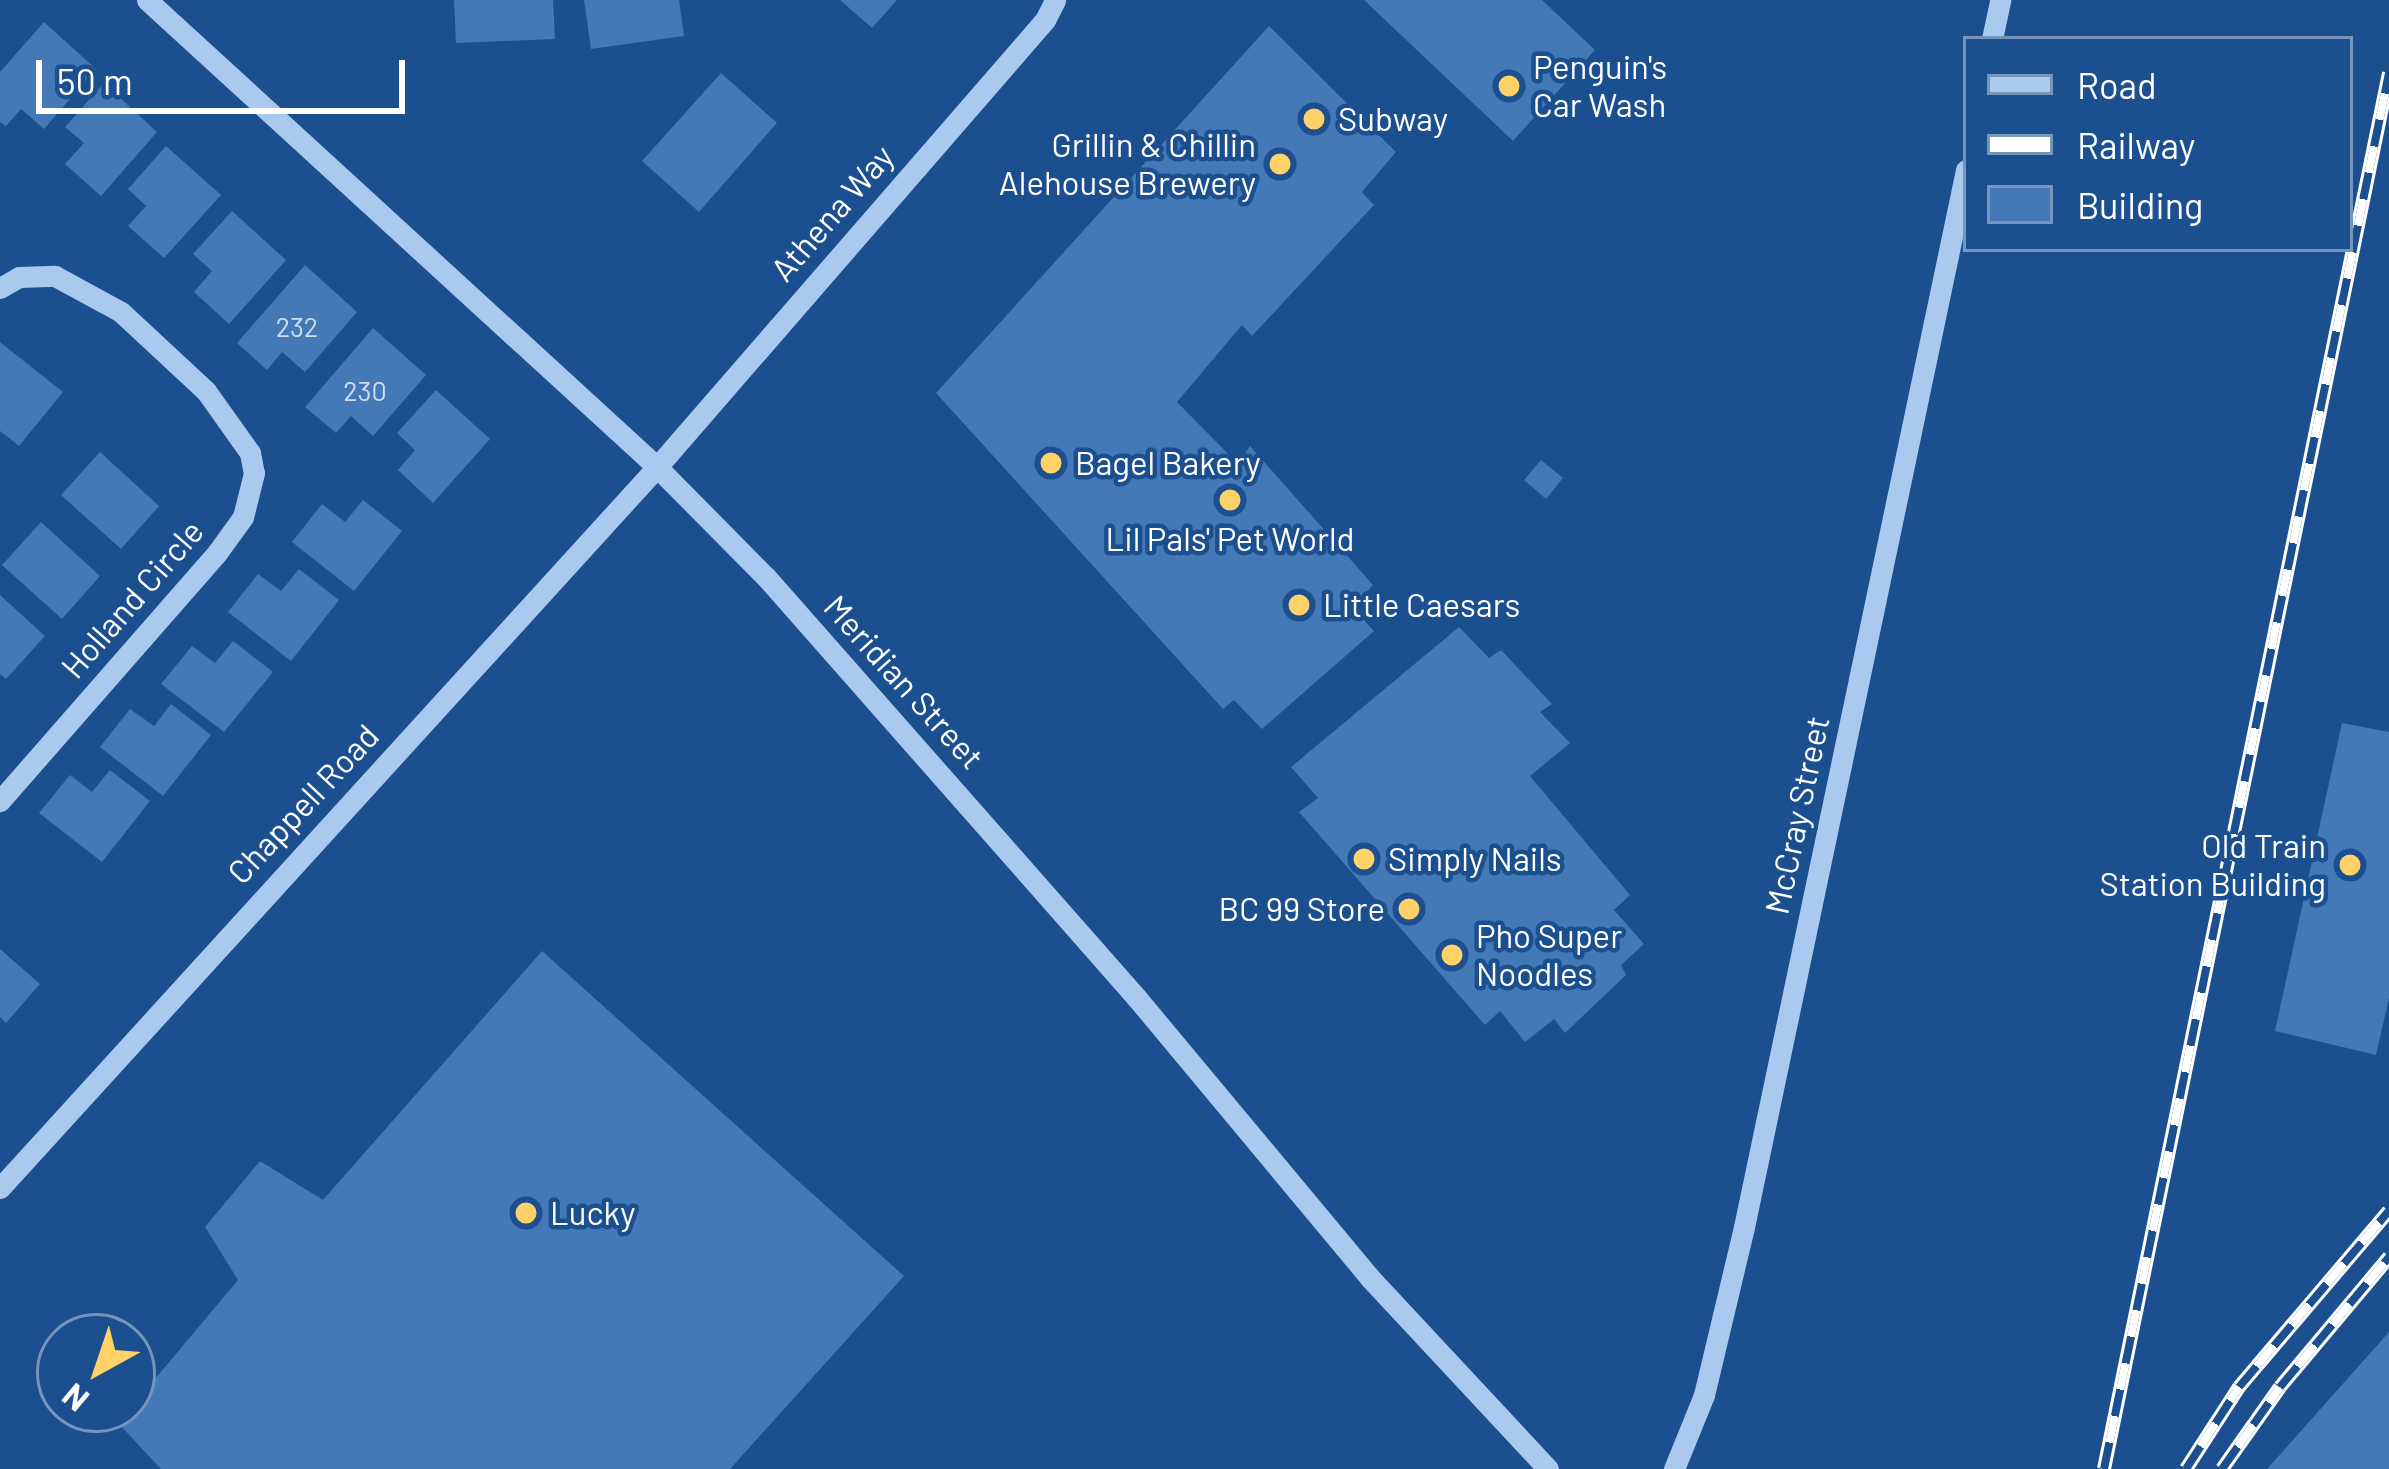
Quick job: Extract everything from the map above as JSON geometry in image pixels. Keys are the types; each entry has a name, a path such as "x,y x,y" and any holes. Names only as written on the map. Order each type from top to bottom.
{"street":[{"name":"Meridian Street","path":"147,0 657,467 766,577 943,773 1370,1277 1548,1469"},
{"name":"Athena Way","path":"657,467 1045,20 1055,0"},
{"path":"1993,36 2000,0"},
{"name":"McCray Street","path":"1674,1469 1704,1395 1744,1227 1963,184"},
{"name":"Holland Circle","path":"0,288 19,277 55,276 121,312 206,391 250,453 254,473 243,517 217,554 0,801"},
{"name":"Chappell Road","path":"0,1188 657,467"}],"building":[{"path":"454,0 553,0 555,39 456,43"},
{"path":"584,0 679,0 684,36 591,49"},
{"path":"840,0 897,0 872,28"},
{"name":"Penguin's Car Wash","path":"1364,0 1542,0 1595,50 1513,141"},
{"path":"44,22 96,69 44,129 21,109 6,126 0,122 0,72"},
{"path":"1269,26 1396,152 1362,192 1374,205 1252,336 1242,325 1177,402 1238,464 1250,446 1373,585 1352,607 1374,631 1262,729 1234,700 1223,709 936,393"},
{"path":"721,73 777,123 699,212 642,161"},
{"path":"104,83 157,132 101,196 65,164 84,143 65,127"},
{"path":"166,146 221,195 164,258 128,226 146,206 128,189"},
{"path":"232,211 286,260 229,324 194,292 212,271 193,254"},
{"path":"305,265 357,312 305,372 282,352 267,370 237,343"},
{"path":"373,328 426,375 373,436 351,416 336,433 305,407"},
{"path":"0,342 63,392 19,446 0,431"},
{"path":"436,390 490,439 433,503 398,470 415,450 397,433"},
{"path":"100,452 159,506 121,549 61,495"},
{"path":"1541,460 1563,478 1546,499 1524,480"},
{"path":"363,500 402,531 354,591 292,542 322,504 345,522"},
{"path":"41,522 100,576 62,619 2,565"},
{"path":"299,569 339,600 291,661 228,612 258,574 281,591"},
{"path":"0,595 45,636 6,679 0,674"},
{"path":"1459,627 1489,658 1501,650 1552,704 1540,712 1570,743 1530,776 1630,895 1614,910 1644,944 1621,965 1626,975 1565,1033 1554,1019 1525,1042 1500,1011 1485,1025 1299,812 1318,798 1291,767"},
{"path":"233,641 273,672 224,732 161,684 192,646 215,663"},
{"path":"171,704 211,735 163,796 100,747 130,709 154,726"},
{"name":"Old Train Station Building","path":"2342,723 2389,732 2389,998 2376,1055 2275,1031"},
{"path":"110,770 150,801 102,862 39,813 70,775 92,792"},
{"path":"0,949 40,984 6,1023 0,1017"},
{"name":"Lucky","path":"542,951 904,1276 730,1469 161,1469 127,1433 156,1433 156,1378 238,1280 205,1227 260,1161 323,1200"},
{"path":"2389,1332 2389,1469 2267,1469"}],"railway":[{"path":"2353,249 2389,73"},
{"path":"2104,1469 2352,252"},
{"path":"2186,1469 2239,1387 2389,1211"},
{"path":"2222,1469 2280,1387 2389,1257"}],"place":[{"name":"Penguin's Car Wash","path":"1509,86"},
{"name":"Subway","path":"1314,119"},
{"name":"Grillin & Chillin Alehouse Brewery","path":"1280,164"},
{"name":"Bagel Bakery","path":"1051,463"},
{"name":"Lil Pals' Pet World","path":"1230,500"},
{"name":"Little Caesars","path":"1299,605"},
{"name":"Simply Nails","path":"1364,859"},
{"name":"Old Train Station Building","path":"2350,865"},
{"name":"BC 99 Store","path":"1409,909"},
{"name":"Pho Super Noodles","path":"1452,955"},
{"name":"Lucky","path":"526,1213"}]}
